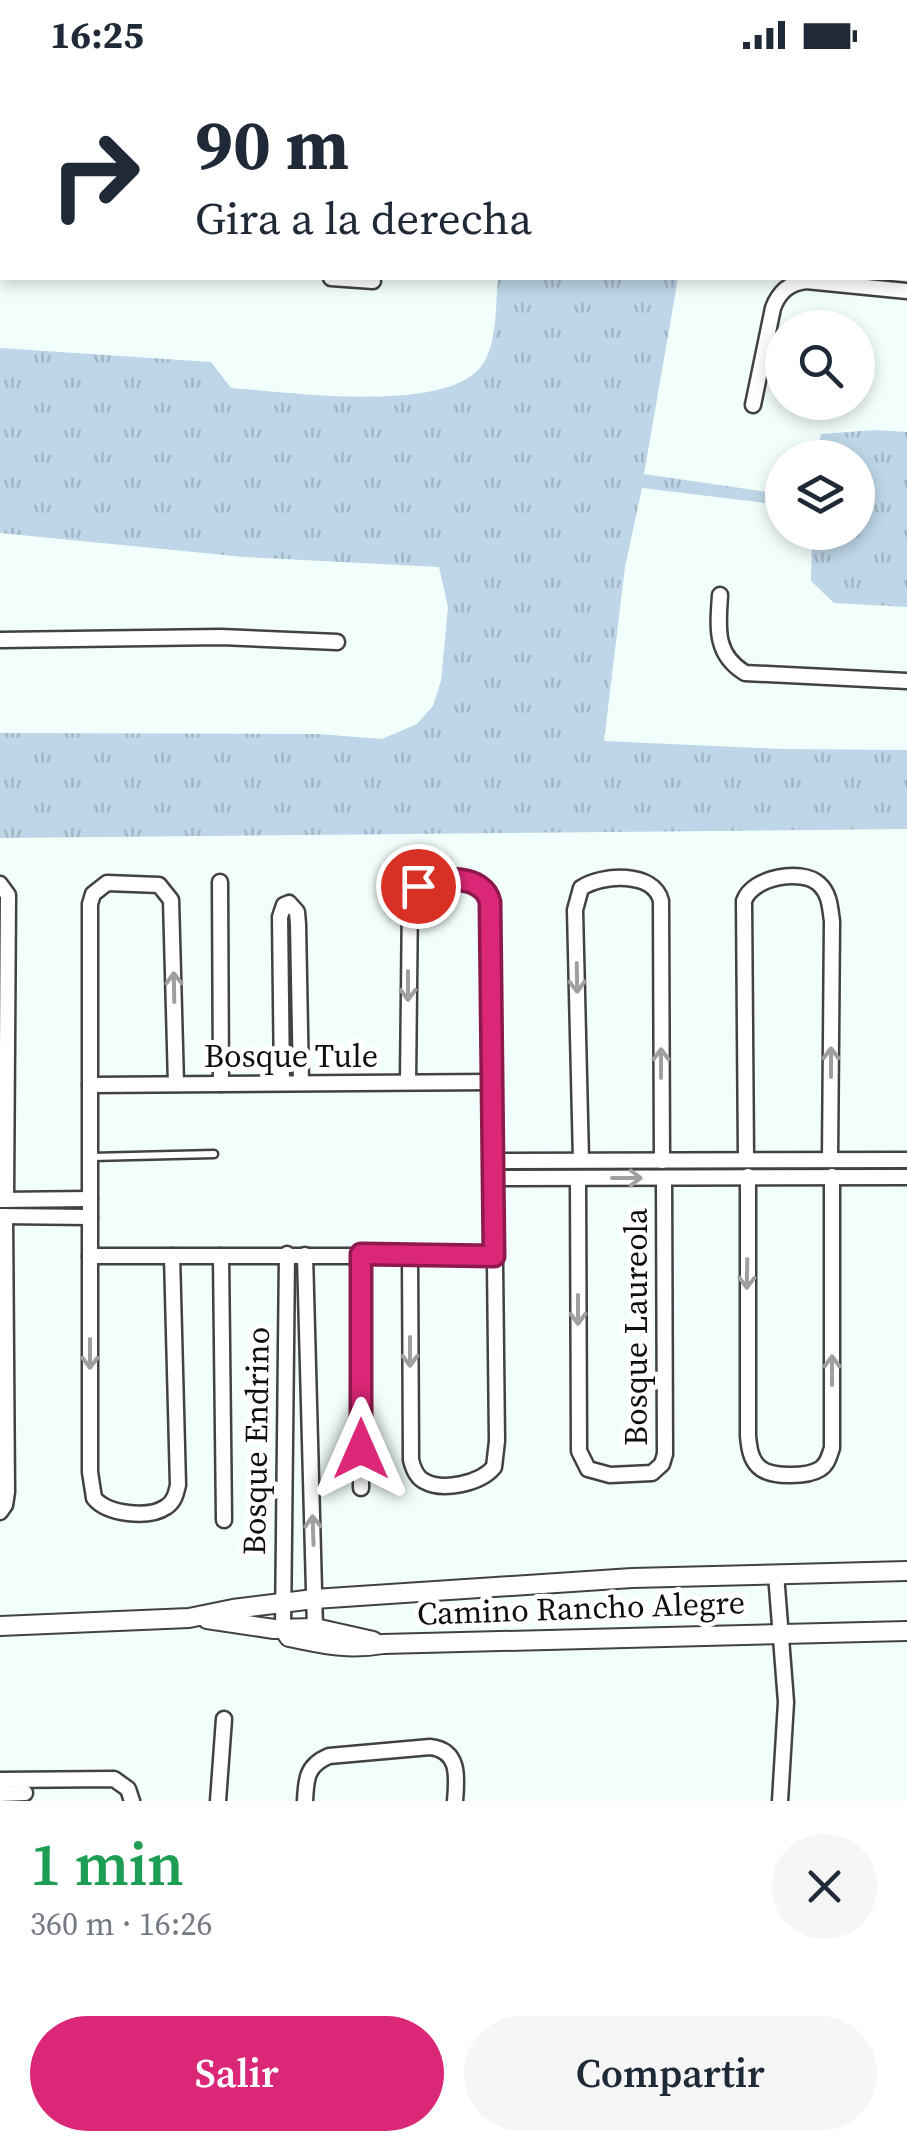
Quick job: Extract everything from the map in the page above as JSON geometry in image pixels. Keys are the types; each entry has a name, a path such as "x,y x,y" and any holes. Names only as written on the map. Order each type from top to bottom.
{"street":[{"path":"753,405 773,308 790,285 806,281 907,291"},
{"path":"720,595 717,634 723,653 744,673 907,681"},
{"path":"0,640 221,637 337,642"},
{"path":"746,1159 744,901 753,886 766,879 808,878 816,881 826,894 832,921 830,1159"},
{"name":"Bosque Laureola","path":"581,1160 576,910 581,888 601,879 649,882 656,887 661,901 662,1160"},
{"path":"408,1082 408,909 412,891 434,880 474,882 489,894 497,1441 494,1467 479,1480 437,1484 418,1477 411,1460 410,1255"},
{"path":"172,1256 178,1485 170,1504 154,1512 108,1510 94,1498 91,1488 90,904 98,888 118,881 159,885 171,900 176,1084"},
{"path":"220,882 222,1084"},
{"path":"0,884 8,896 3,1208 8,1492 0,1512"},
{"path":"282,1083 280,917 284,905 290,904 298,924 301,1083"},
{"name":"Bosque Tule","path":"90,1085 493,1082"},
{"path":"494,1161 907,1160"},
{"path":"748,1176 748,1436 753,1460 759,1468 781,1474 818,1470 832,1448 832,1176"},
{"path":"494,1178 907,1177"},
{"name":"Bosque Laureola","path":"578,1178 578,1451 588,1469 610,1475 652,1474 665,1454 664,1178"},
{"path":"3,1208 90,1199"},
{"path":"3,1208 90,1217"},
{"name":"Bosque Endrino","path":"283,1628 287,1254"},
{"name":"Bosque Endrino","path":"305,1254 314,1628"},
{"path":"361,1254 361,1488"},
{"path":"90,1256 494,1256"},
{"path":"221,1256 224,1520"},
{"path":"0,1626 197,1617 314,1599 632,1578 907,1571"},
{"name":"Camino Rancho Alegre","path":"776,1574 786,1702 780,1801"},
{"path":"197,1617 283,1628"},
{"name":"Camino Rancho Alegre","path":"283,1628 289,1637 354,1649 384,1644 907,1631"},
{"name":"Camino Rancho Alegre","path":"283,1628 314,1628 384,1644"},
{"path":"218,1801 224,1718"},
{"path":"305,1801 306,1777 318,1760 430,1747 440,1748 453,1760 454,1801"},
{"path":"0,1780 25,1791"},
{"path":"0,1794 114,1780 128,1788 132,1801"}],"lane":[{"path":"90,1156 214,1154"}],"green space":[{"path":"498,280 678,280 644,474 765,492 765,503 642,488 625,567 604,741 907,750 907,829 0,838 0,733 318,734 382,739 417,724 433,706 441,681 448,607 439,567 244,557 0,533 0,348 211,362 231,388 358,397 426,392 454,385 483,364 492,342"},
{"path":"907,432 907,607 834,603 811,581 812,550 875,550 875,440 820,440 821,434"}],"route":[{"path":"361,1449 361,1254 494,1256 489,894 474,882 434,880 418,886"}]}
